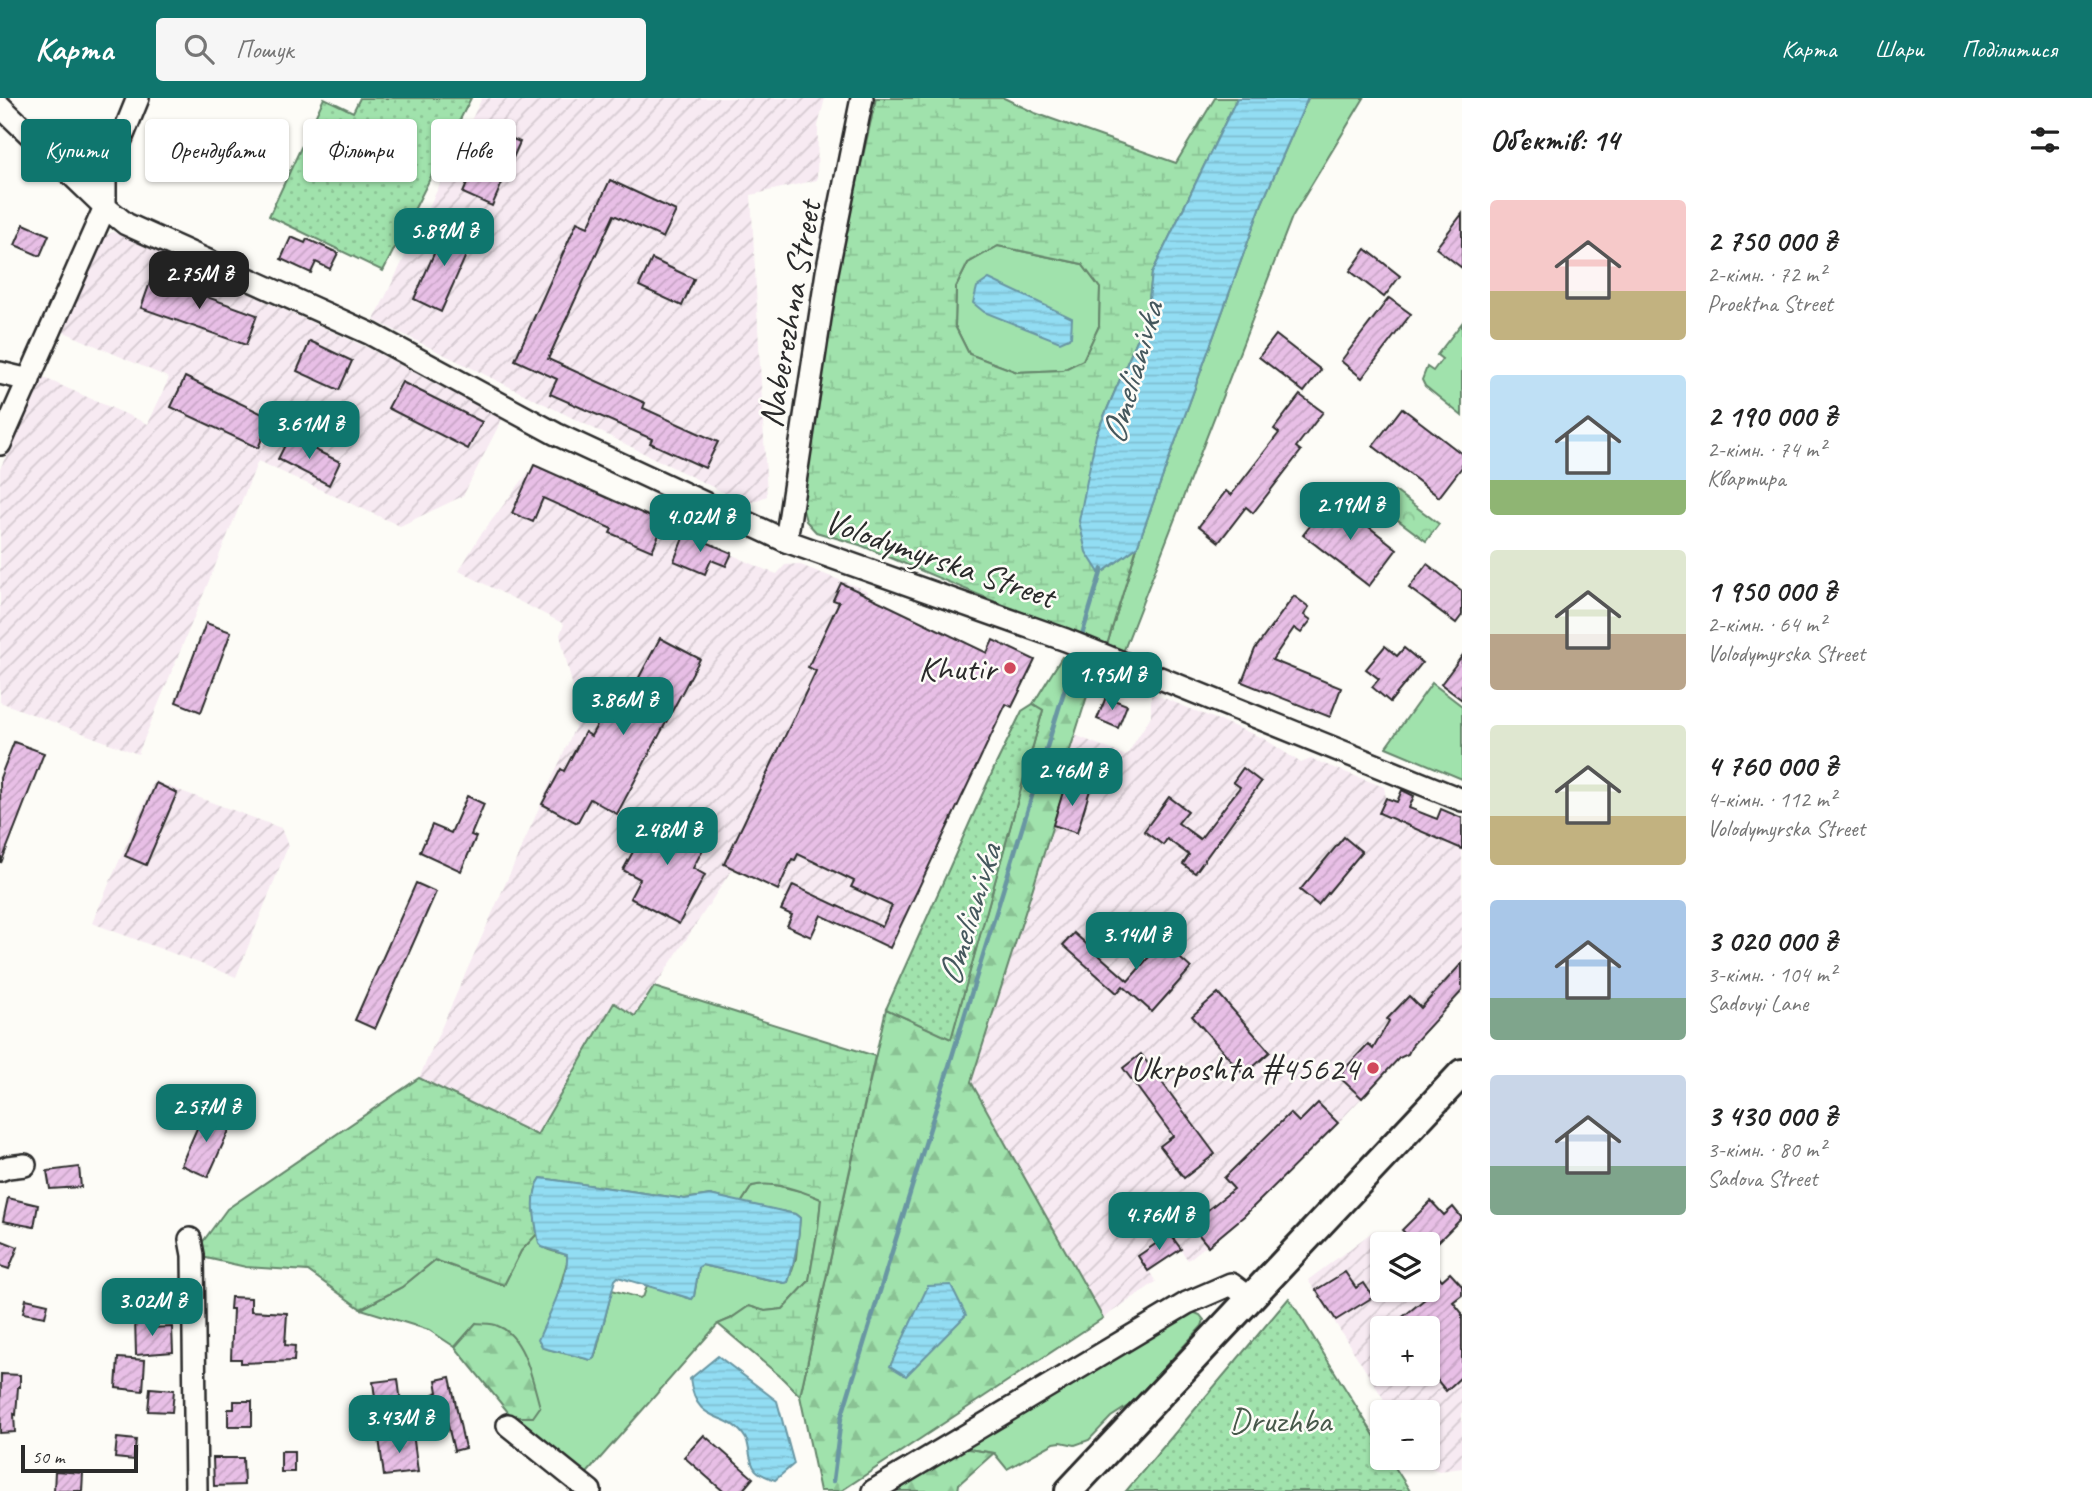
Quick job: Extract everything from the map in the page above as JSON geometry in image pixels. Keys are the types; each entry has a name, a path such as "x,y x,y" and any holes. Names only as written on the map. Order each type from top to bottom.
{"main road":[{"path":"1069,1491 1462,1073"}],"street":[{"path":"0,444 105,207 105,179 138,98"},
{"name":"Naberezhna Street","path":"786,541 827,272 862,98"},
{"name":"Volodymyrska Street","path":"0,106 126,224 371,334 556,434 786,541 1074,643 1462,800"},
{"path":"0,373 29,380"},
{"path":"0,1170 25,1165"},
{"path":"190,1239 193,1255 196,1491"},
{"path":"873,1491 1187,1303 1231,1284 1251,1299"},
{"path":"508,1425 590,1491"}],"shaded area":[{"path":"482,98 825,98 818,126 817,180 751,195 767,496 747,504 374,320 441,182 516,182 516,119 472,119"},
{"path":"113,232 368,348 502,419 463,496 400,526 258,461 138,754 0,702 0,469 42,377 148,424 169,378 62,331 99,240"},
{"path":"534,465 768,571 777,574 785,565 798,564 868,591 867,596 987,653 992,679 1019,692 1012,707 1006,704 890,948 822,915 811,937 787,926 792,915 781,910 788,895 733,868 635,1017 613,1003 537,1136 419,1078 580,716 560,635 564,624 459,571 479,537"},
{"path":"1151,693 1263,738 1301,763 1311,759 1384,787 1386,798 1450,825 1455,815 1462,818 1462,997 1459,994 1413,1044 1408,1054 1389,1064 1392,1066 1338,1123 1244,1216 1188,1260 1180,1249 1149,1271 1156,1282 1103,1318 971,1082 1072,765 1069,753 1075,735 1126,756 1151,716"},
{"path":"154,781 281,828 288,846 236,977 92,923"},
{"path":"1370,1234 1370,1302 1440,1302 1440,1278 1457,1299 1453,1303 1462,1313 1462,1468 1439,1471 1436,1470 1440,1470 1440,1400 1384,1400 1375,1386 1440,1386 1440,1316 1370,1316 1370,1377 1308,1280"}],"green space":[{"path":"324,98 353,112 360,98 471,98 460,119 431,119 431,177 383,271 269,216 285,182 289,182 289,173 303,143 303,182 417,182 417,119 314,119"},
{"path":"876,98 1004,98 1035,113 1176,163 1215,98 1237,98 1152,273 1147,317 1096,435 1100,574 1137,547 1106,648 860,545 816,532 806,521 801,503 835,280","holes":["998,246 1082,264 1100,288 1099,326 1083,360 1063,370 1017,372 969,354 955,326 956,287 968,263"]},
{"path":"1308,98 1364,98 1292,217 1122,655 1106,648 1137,547 1262,203"},
{"path":"998,246 1082,264 1100,288 1099,326 1083,361 1063,370 1017,372 969,354 955,326 956,287 968,263"},
{"path":"1462,323 1462,416 1425,386 1422,380 1427,367 1433,371 1442,359 1437,355"},
{"path":"1395,491 1439,524 1426,541 1382,508"},
{"path":"1062,657 1095,671 1069,753 1072,765 971,1082 1103,1318 841,1491 820,1491 800,1396 886,1009 951,1038 1043,710 1033,704"},
{"path":"1432,683 1462,706 1462,779 1386,747"},
{"path":"1033,704 1043,710 951,1039 886,1009 996,764 1022,711"},
{"path":"654,987 875,1056 800,1396 718,1324 749,1306 765,1311 783,1309 809,1281 821,1199 787,1187 752,1186 741,1203 710,1195 685,1199 541,1178 534,1198 537,1234 521,1251 504,1285 435,1260 402,1287 361,1309 308,1271 246,1267 193,1255 227,1209 419,1078 537,1135 614,1003 635,1016"},
{"path":"767,1183 821,1199 809,1281 783,1309 765,1311 749,1306 718,1324 581,1480 512,1417 540,1407 476,1323 455,1347 429,1330 361,1309 402,1287 435,1260 504,1285 521,1251 537,1234 544,1247 567,1255 543,1348 591,1360 596,1353 612,1290 640,1298 647,1285 692,1299 699,1267 702,1265 788,1282 796,1258 800,1218 795,1214 741,1203 752,1186"},
{"name":"Druzhba","path":"1289,1298 1370,1429 1370,1470 1397,1470 1410,1491 1126,1491"},
{"path":"1193,1312 1204,1320 1202,1326 1131,1404 1111,1417 1089,1440 1075,1445 1054,1443 1007,1469 994,1453 961,1448"},
{"path":"476,1323 496,1325 507,1331 515,1340 531,1373 540,1407 533,1417 512,1417 455,1347"},
{"path":"961,1448 994,1453 959,1484 958,1491 891,1491"}],"water":[{"path":"1237,98 1308,98 1262,203 1137,547 1100,574 1086,552 1079,521 1096,435 1147,317 1152,273"},
{"path":"989,279 1072,318 1071,337 1060,342 984,312 973,303 977,287"},
{"path":"541,1178 685,1199 710,1195 795,1214 800,1218 799,1235 788,1282 702,1265 699,1267 692,1299 618,1277 594,1358 591,1360 543,1348 538,1340 561,1286 567,1255 539,1244 534,1202"},
{"path":"951,1285 966,1315 906,1376 890,1366 928,1286"},
{"path":"718,1356 777,1401 794,1464 775,1480 756,1470 747,1440 739,1430 706,1412 694,1395 690,1379"}],"building":[{"path":"610,180 676,211 663,238 614,215 548,359 645,403 643,408 718,442 705,468 650,443 652,439 550,394 557,379 515,360 577,222 588,227"},
{"path":"468,182 502,182 492,206 463,193"},
{"path":"1462,214 1462,268 1436,248"},
{"path":"24,224 49,235 40,256 15,245"},
{"path":"447,224 474,237 441,312 414,299"},
{"path":"291,237 305,243 307,239 338,253 330,269 316,262 311,273 281,259"},
{"path":"1366,249 1400,276 1384,297 1350,271"},
{"path":"652,259 694,279 682,306 639,286"},
{"path":"152,277 257,315 246,345 141,308"},
{"path":"1389,298 1411,314 1362,378 1341,361"},
{"path":"1276,335 1321,370 1304,392 1259,357"},
{"path":"310,341 352,361 339,390 297,371"},
{"path":"185,377 271,418 258,448 171,407"},
{"path":"402,382 482,422 468,449 388,408"},
{"path":"1300,395 1323,412 1296,447 1301,451 1253,513 1246,507 1219,542 1199,526 1226,491 1231,495 1279,433 1274,429"},
{"path":"1402,408 1462,454 1462,467 1439,497 1373,446"},
{"path":"289,437 340,462 329,485 278,459"},
{"path":"534,465 664,523 652,551 610,533 612,529 543,498 533,522 512,513"},
{"path":"1332,498 1397,549 1369,586 1303,535"},
{"path":"685,533 732,553 726,566 711,560 705,574 674,561"},
{"path":"1427,564 1462,591 1462,615 1456,623 1409,588"},
{"path":"841,583 987,653 993,640 1035,660 1012,707 1006,704 890,948 821,915 811,937 787,926 792,915 781,910 793,885 882,927 892,906 851,887 854,881 798,854 795,860 792,859 778,890 724,864 816,671 808,667 839,602 833,600"},
{"path":"1294,596 1309,607 1304,615 1311,620 1301,633 1294,628 1272,660 1341,688 1330,717 1242,682 1255,649"},
{"path":"206,623 231,632 201,712 176,702"},
{"path":"660,638 700,659 617,814 590,799 577,823 542,804 585,732 591,736 616,691 628,698"},
{"path":"1385,646 1397,656 1404,648 1422,663 1390,702 1372,687 1379,679 1366,669"},
{"path":"1462,656 1462,700 1441,684"},
{"path":"1106,697 1127,705 1118,728 1097,719"},
{"path":"14,742 44,753 1,863 0,778"},
{"path":"1243,768 1261,782 1195,873 1183,864 1189,855 1167,839 1163,845 1144,831 1169,797 1188,811 1178,823 1200,839 1240,787 1233,782"},
{"path":"1066,782 1090,790 1077,833 1053,825"},
{"path":"156,783 177,793 146,865 125,856"},
{"path":"1402,790 1414,796 1409,808 1437,819 1441,809 1462,818 1462,849 1379,813 1386,798 1397,802"},
{"path":"467,796 484,804 471,835 476,837 461,871 420,852 432,825 451,833"},
{"path":"652,817 669,826 674,817 710,836 693,868 705,875 679,924 630,898 640,879 623,870"},
{"path":"1344,837 1362,852 1318,905 1300,890"},
{"path":"416,883 436,892 375,1029 355,1020"},
{"path":"1074,933 1128,981 1162,942 1191,968 1152,1012 1123,986 1117,993 1063,945"},
{"path":"1462,963 1462,991 1413,1044 1408,1054 1399,1058 1362,1098 1338,1076 1368,1044 1373,1049 1389,1021 1387,1019 1409,996 1421,1008"},
{"path":"1218,993 1270,1052 1244,1075 1192,1016"},
{"path":"1141,1054 1215,1154 1184,1178 1160,1146 1173,1136 1123,1068"},
{"path":"1318,1103 1338,1123 1244,1216 1208,1246 1190,1224 1234,1189 1224,1178 1290,1113 1299,1122"},
{"path":"204,1112 232,1124 208,1177 181,1165"},
{"path":"79,1167 81,1187 50,1189 47,1171"},
{"path":"8,1198 38,1205 34,1227 3,1221"},
{"path":"1431,1201 1444,1215 1453,1207 1462,1218 1440,1240 1440,1232 1402,1230"},
{"path":"1170,1234 1181,1249 1148,1271 1138,1256"},
{"path":"0,1240 18,1247 9,1269 0,1266"},
{"path":"1345,1272 1356,1288 1364,1283 1370,1292 1370,1299 1336,1320 1316,1290"},
{"path":"1450,1273 1462,1286 1462,1295 1453,1302 1462,1313 1462,1376 1446,1391 1440,1384 1440,1316 1404,1316 1421,1302 1440,1302 1440,1278 1442,1280"},
{"path":"231,1297 251,1298 251,1311 287,1313 285,1345 295,1346 294,1361 241,1363 241,1359 231,1359"},
{"path":"26,1299 48,1304 45,1317 23,1313"},
{"path":"149,1316 149,1328 172,1327 173,1352 136,1355 135,1317"},
{"path":"118,1358 145,1360 143,1391 116,1388"},
{"path":"1,1374 20,1375 16,1415 14,1414 15,1432 0,1433"},
{"path":"450,1377 465,1448 454,1451 443,1404 437,1406 433,1394 438,1392 436,1380"},
{"path":"398,1379 401,1403 376,1406 373,1382"},
{"path":"150,1388 174,1390 172,1412 148,1411"},
{"path":"234,1401 252,1401 252,1426 228,1426 228,1409 234,1409"},
{"path":"413,1433 418,1472 384,1476 379,1438"},
{"path":"704,1435 753,1478 742,1491 723,1491 684,1457"},
{"path":"117,1438 136,1440 134,1460 115,1458"},
{"path":"281,1451 294,1451 294,1472 281,1472"},
{"path":"213,1458 243,1458 244,1485 214,1486"},
{"path":"55,1471 83,1473 82,1491 54,1491"}],"waterway":[{"name":"Omelianivka","path":"1081,638 1102,569"},
{"name":"Omelianivka","path":"833,1481 841,1418 1077,649"}],"place":[{"name":"Khutir","path":"1010,668"},
{"name":"Ukrposhta #45624","path":"1373,1068"}]}
